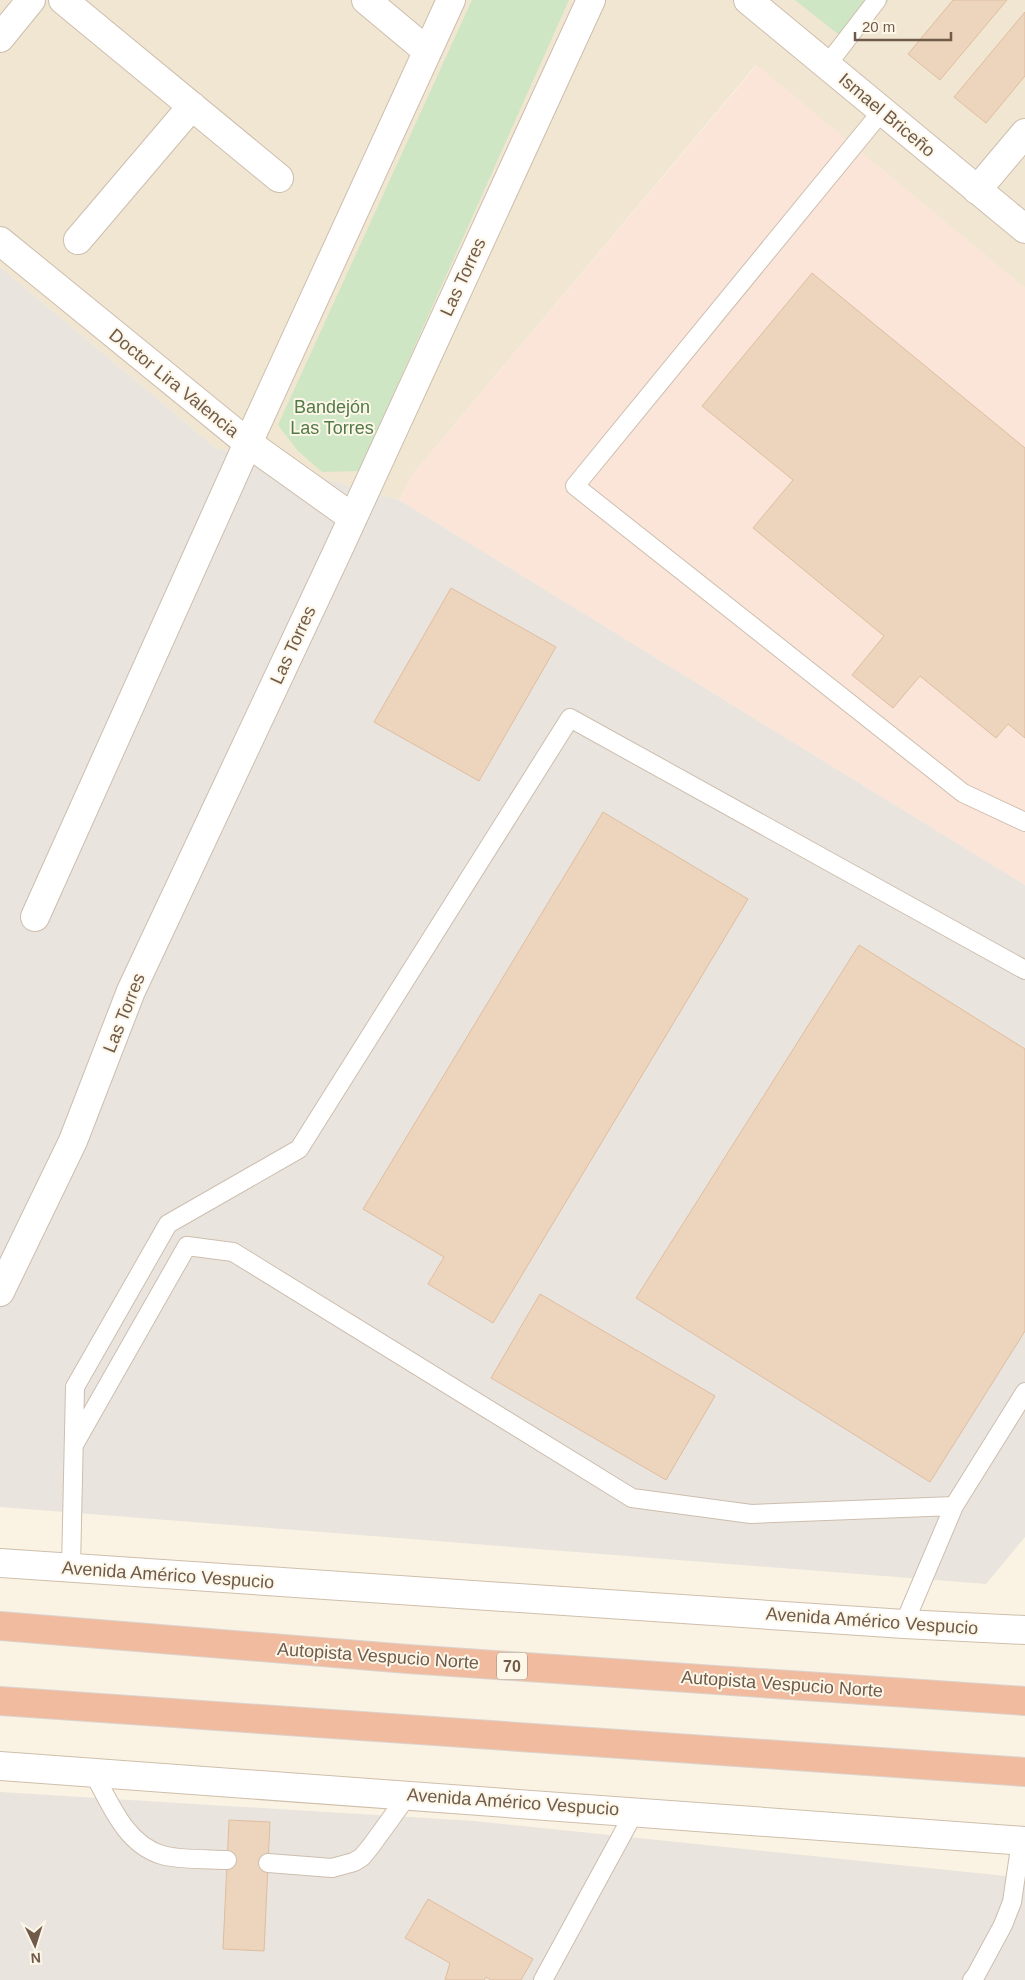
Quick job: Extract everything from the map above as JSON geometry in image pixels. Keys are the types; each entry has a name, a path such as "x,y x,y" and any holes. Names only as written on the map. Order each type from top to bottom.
{"highway":[{"name":"Autopista Vespucio Norte","path":"0,1626 418,1660 1025,1701"},
{"path":"0,1701 1025,1772"}],"street":[{"path":"0,38 31,0"},
{"path":"63,0 278,178"},
{"path":"366,0 427,51"},
{"path":"35,916 450,0"},
{"name":"Las Torres","path":"0,1292 73,1141 131,991 591,0"},
{"name":"Ismael Briceño","path":"748,0 1025,229"},
{"path":"78,240 192,106"},
{"path":"977,190 1025,133"},
{"name":"Doctor Lira Valencia","path":"0,241 248,443 352,518"},
{"name":"Avenida Américo Vespucio","path":"0,1563 904,1624 1025,1630"},
{"name":"Avenida Américo Vespucio","path":"0,1766 635,1811 1023,1841"}],"lane":[{"path":"827,65 877,0"},
{"path":"882,111 575,486 963,793 1025,822"},
{"path":"71,1568 75,1388 168,1224 299,1149 570,718 1025,970"},
{"path":"74,1446 187,1246 233,1252 632,1498 751,1514 954,1506"},
{"path":"904,1624 954,1506 1025,1392"},
{"path":"93,1772 126,1831 143,1846 164,1856 227,1860"},
{"path":"268,1863 332,1868 354,1862 362,1857 371,1846 408,1795"},
{"path":"544,1980 635,1811"},
{"path":"972,1980 1003,1925 1012,1902 1023,1841"}],"shaded area":[{"path":"0,0 1025,0 1025,288 756,65 413,474 399,500 216,448 0,267"},
{"path":"757,65 1025,288 1025,885 399,500 413,474"},
{"path":"0,267 216,448 399,500 1025,885 1025,1537 986,1584 0,1507"},
{"path":"0,1792 475,1821 1025,1878 1025,1980 0,1980"}],"green space":[{"name":"Bandejón Las Torres","path":"472,0 569,0 359,471 322,472 298,451 278,425"},
{"path":"795,0 889,0 853,46"}],"building":[{"path":"953,0 1007,0 940,80 908,54"},
{"path":"1025,12 1025,76 986,123 954,97"},
{"path":"812,273 1025,448 1025,738 1008,724 996,738 920,676 893,708 852,675 884,636 753,528 793,480 702,406"},
{"path":"451,588 556,647 479,781 374,722"},
{"path":"603,812 748,899 493,1323 428,1284 444,1257 363,1209"},
{"path":"859,945 1025,1049 1025,1331 930,1482 636,1298"},
{"path":"540,1294 715,1396 666,1480 491,1378"},
{"path":"229,1820 270,1822 264,1951 223,1949"},
{"path":"428,1899 533,1959 521,1980 491,1980 486,1977 484,1980 445,1980 450,1963 405,1938"}]}
